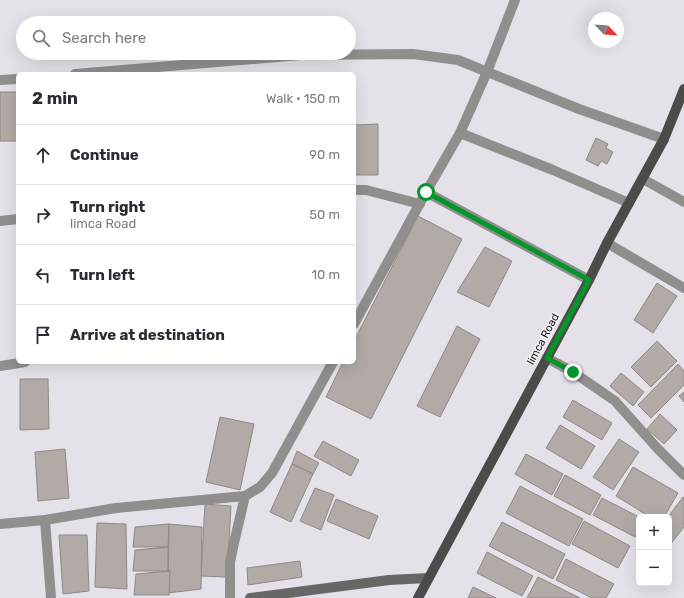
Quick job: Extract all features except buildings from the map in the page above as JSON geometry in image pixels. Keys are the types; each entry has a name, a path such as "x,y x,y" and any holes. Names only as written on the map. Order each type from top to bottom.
{"main road":[{"name":"limca Road","path":"418,598 664,139 684,89"}],"street":[{"path":"356,320 460,133 488,72 515,0"},
{"path":"356,55 413,54 458,60 579,109 664,139"},
{"path":"99,72 242,60"},
{"path":"0,80 16,79"},
{"path":"460,133 553,170 629,203"},
{"path":"643,179 684,202"},
{"path":"356,190 366,190 420,204"},
{"path":"426,192 589,280"},
{"path":"0,221 16,219"},
{"path":"607,243 684,288"},
{"path":"547,358 573,372 615,401 658,449 684,475"},
{"path":"0,366 16,363"},
{"path":"0,524 45,520 116,508 245,496 260,487 272,473 332,364"},
{"path":"230,598 230,562 245,496"},
{"path":"45,520 51,598"},
{"path":"250,598 389,580 428,578"}],"route":[{"path":"426,192 589,280 547,358 573,372"}]}
